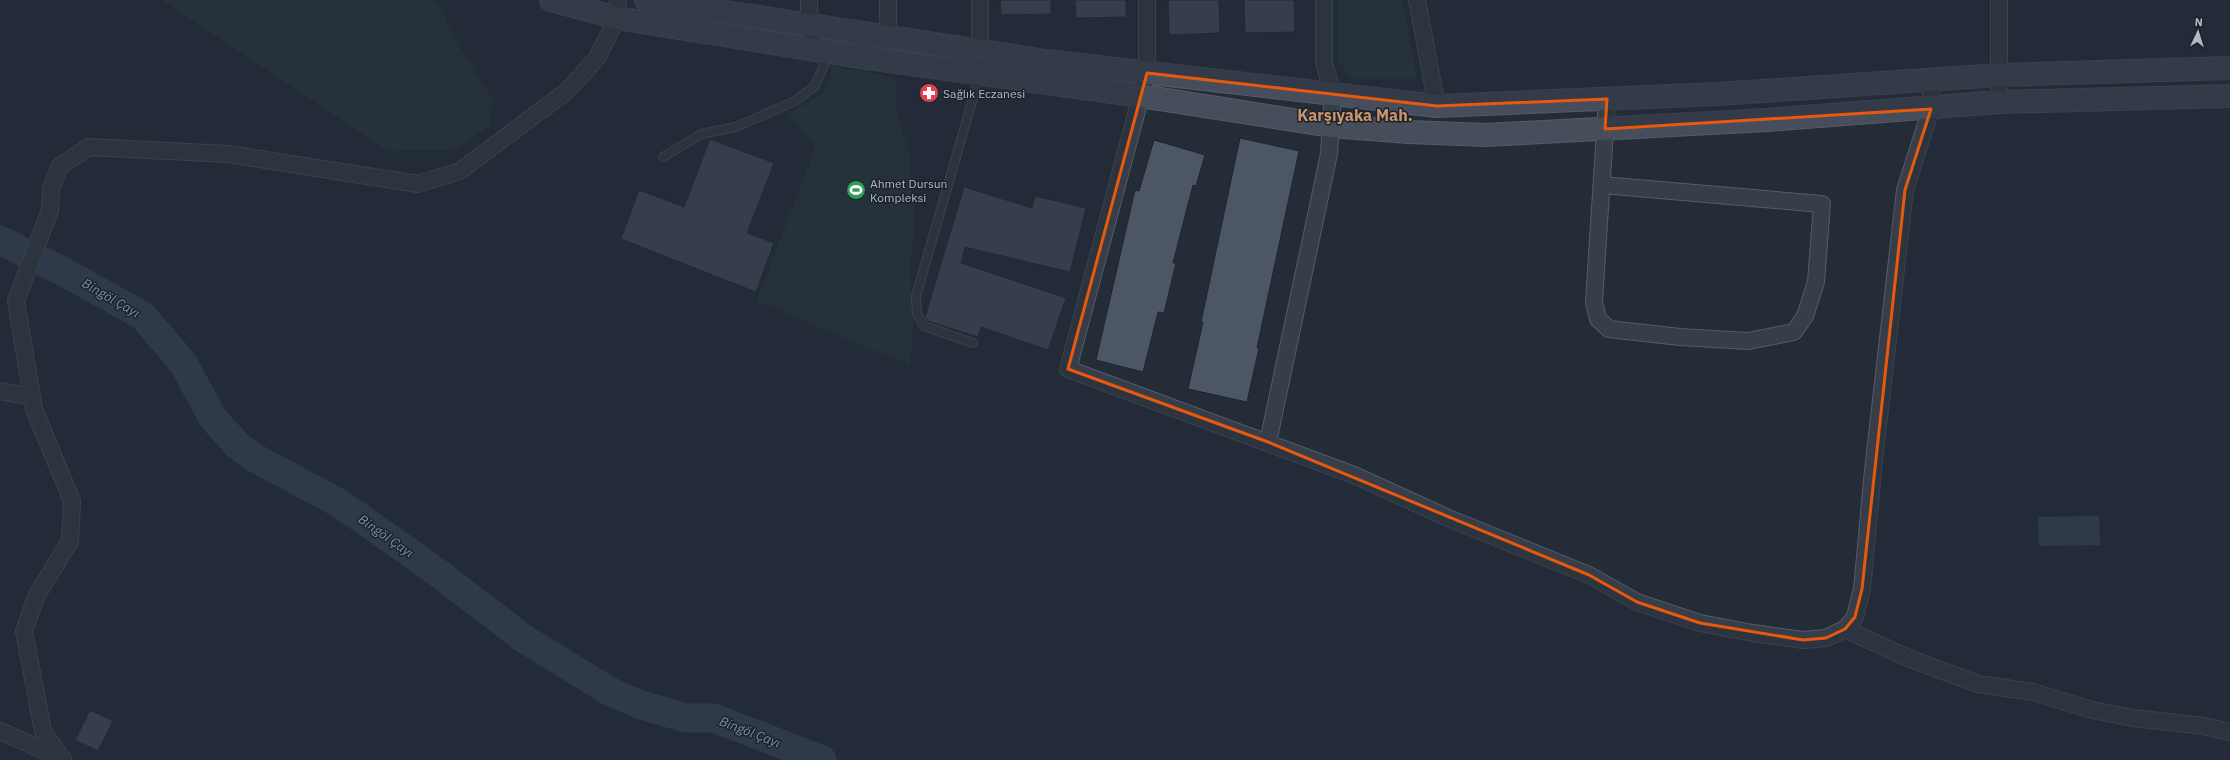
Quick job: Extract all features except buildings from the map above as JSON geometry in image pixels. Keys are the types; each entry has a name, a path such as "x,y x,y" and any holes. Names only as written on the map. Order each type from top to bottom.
{"street":[{"path":"551,0 618,9 816,50 1141,96 1331,126 1409,132 1486,135 1767,120 1931,109 1999,102 2230,96"},
{"path":"646,0 980,51 1437,106 1718,94 1999,75 2230,68"},
{"path":"809,0 809,24 816,50"},
{"path":"888,0 888,37"},
{"path":"980,0 980,74"},
{"path":"1147,0 1147,72 1068,368 1268,442 1354,476 1446,517 1588,575 1637,602 1686,618 1753,633 1803,640 1826,638 1845,629 1855,617 1862,589 1873,470 1905,190 1931,109 1931,79"},
{"path":"1268,442 1330,154 1333,94 1324,64 1324,0"},
{"path":"1417,0 1437,106"},
{"path":"1999,0 1999,102"},
{"path":"63,760 43,731 24,631 37,595 70,541 72,501 34,409 16,301 50,210 51,188 60,166 89,147 228,154 418,184 460,171 567,91 597,58 618,9"},
{"path":"1602,185 1822,204 1816,282 1806,316 1794,332 1748,341 1680,337 1609,329 1598,319 1594,302 1607,99"},
{"path":"0,391 32,397"},
{"path":"1845,629 1908,658 1978,684 2033,692 2092,710 2133,718 2204,726 2230,732"},
{"path":"0,731 63,760"}],"lane":[{"path":"663,158 701,134 736,127 795,101 815,86 825,63 816,50"},
{"path":"973,343 924,326 917,314 916,296 980,74"}],"highlighted area":[{"path":"1147,73 1437,106 1607,99 1605,129 1931,109 1905,190 1862,589 1855,617 1845,629 1826,638 1803,640 1700,623 1637,602 1589,575 1268,442 1068,369"}],"shaded area":[{"path":"162,0 429,0 437,2 461,49 492,99 490,124 458,149 388,151"},
{"path":"1338,0 1402,0 1417,79 1352,79 1338,60"},
{"name":"Ahmet Dursun Kompleksi","path":"832,66 897,78 895,104 909,155 915,226 910,265 913,327 910,365 757,301 816,147 789,114 825,92"}],"water":[{"path":"2099,516 2100,545 2039,546 2038,517"}],"waterway":[{"name":"Bingöl Çayı","path":"0,240 66,273 143,316 183,363 213,418 238,446 255,458 339,503 433,569 523,638 609,691 641,705 686,718 714,718 822,760"}],"place":[{"name":"Sağlık Eczanesi","path":"929,93"},
{"name":"Ahmet Dursun Kompleksi","path":"856,190"}],"district":[{"name":"Karşıyaka Mah.","path":"1355,115"}]}
